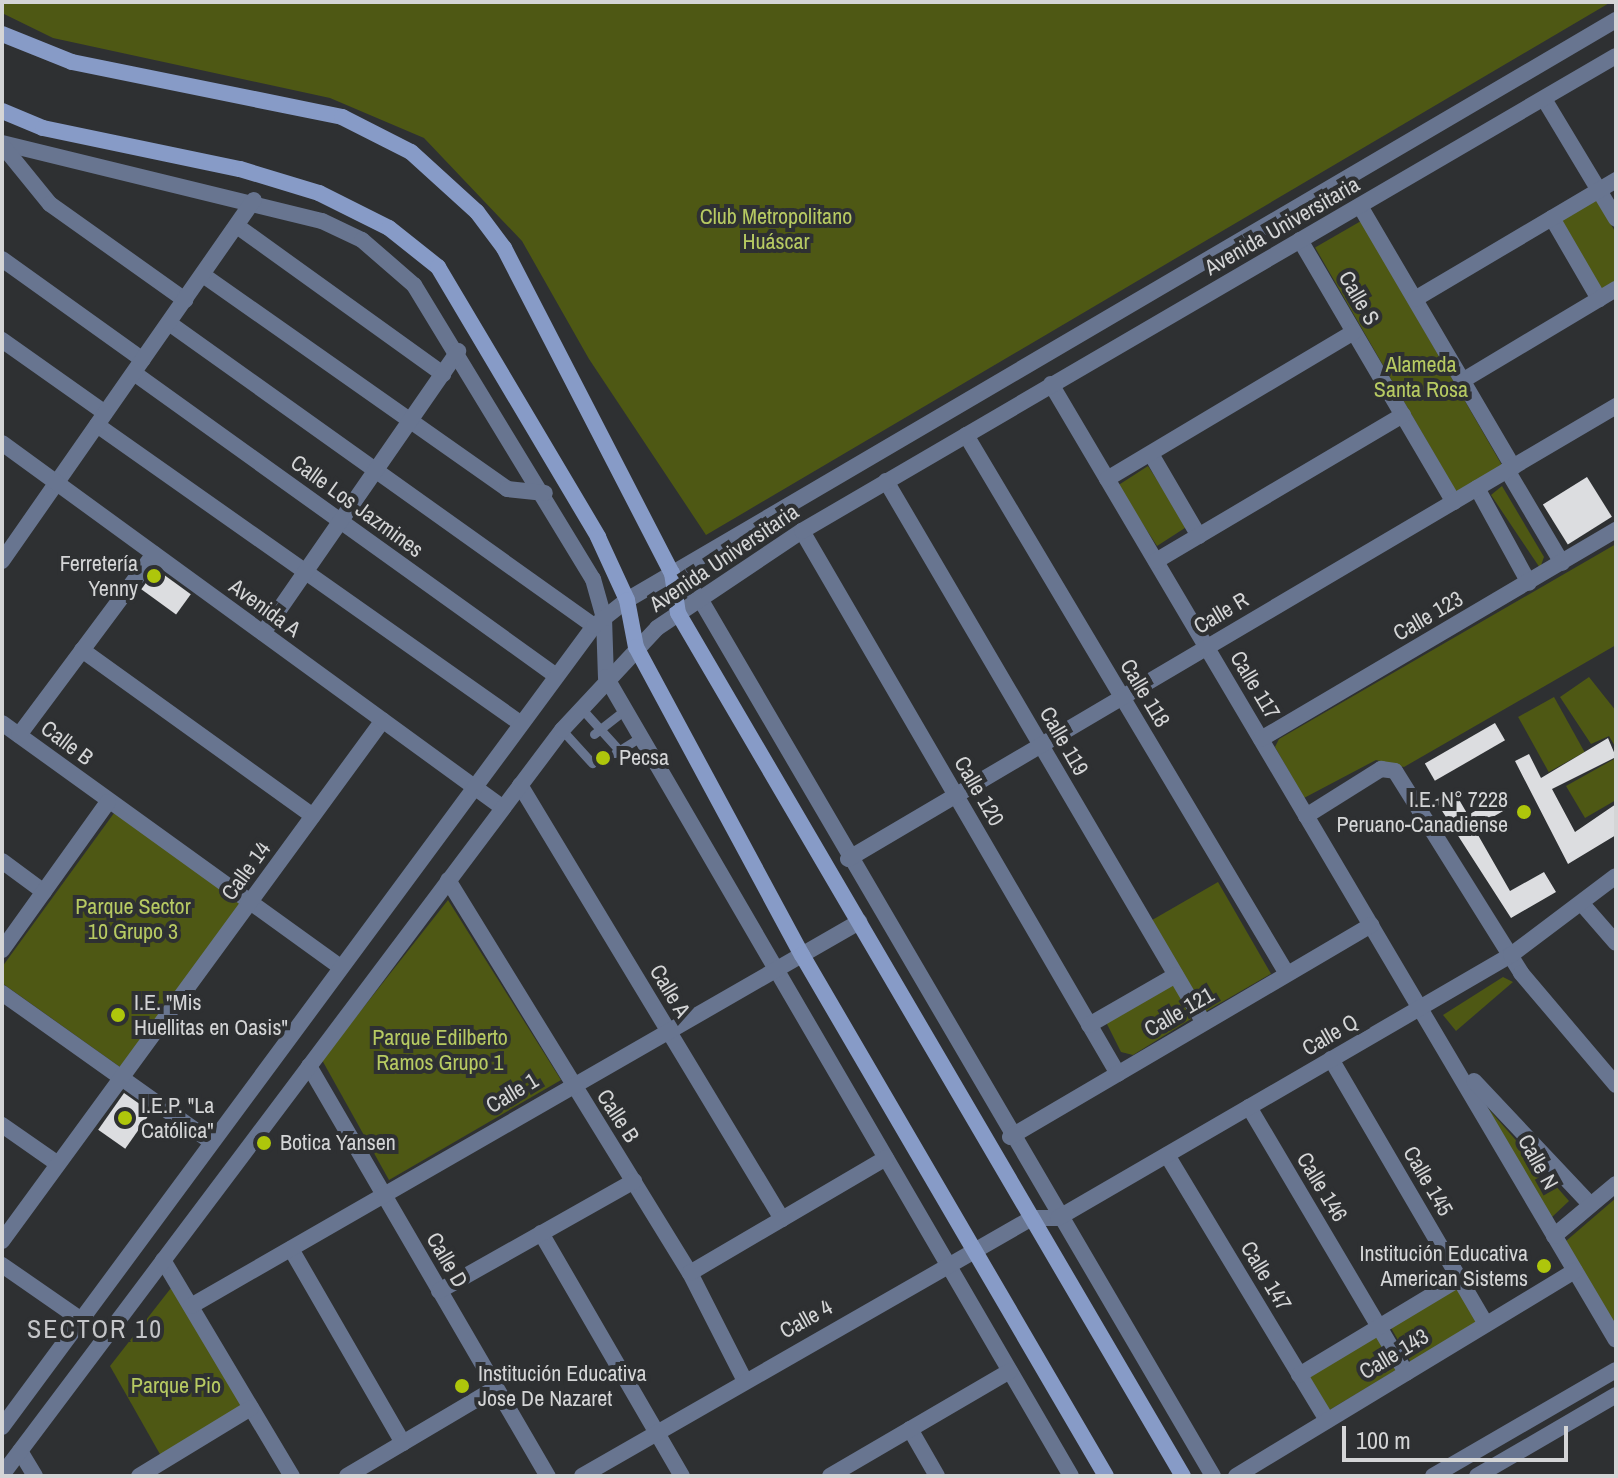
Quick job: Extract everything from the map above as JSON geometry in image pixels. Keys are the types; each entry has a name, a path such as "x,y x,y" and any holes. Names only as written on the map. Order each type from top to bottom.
{"main road":[{"path":"2,34 72,62 342,117 443,177 504,248 672,573 678,613 1183,1476"},
{"path":"2,111 43,128 240,169 319,193 418,249 458,298 598,537 627,600 636,647 802,955 1106,1476"}],"street":[{"name":"Avenida Universitaria","path":"2,1427 209,1140 555,675 599,622 627,600 672,573 1616,20"},
{"name":"Avenida Universitaria","path":"2,1475 562,730 606,677 636,647 699,597 802,531 1616,56"},
{"path":"1544,99 1616,219"},
{"path":"2,144 254,200 322,221 382,255 414,285 545,493 593,579 606,677 1071,1476"},
{"path":"2,144 50,204 185,300"},
{"path":"1415,299 1616,180"},
{"path":"2,561 254,200"},
{"path":"1360,206 1462,381 1562,563"},
{"path":"1552,218 1599,299"},
{"path":"237,226 443,374"},
{"name":"Calle S","path":"1300,240 1454,502"},
{"name":"Calle Los Jazmines","path":"2,259 340,521 555,675"},
{"path":"203,275 517,495 545,493"},
{"path":"1462,381 1616,289"},
{"path":"169,323 599,622"},
{"path":"1107,479 1354,332"},
{"path":"2,340 101,419 305,572 520,723"},
{"path":"263,633 458,351"},
{"name":"Calle 117","path":"1051,384 1420,1008"},
{"name":"Calle R","path":"848,859 1616,406"},
{"path":"1156,561 1403,415"},
{"name":"Calle 118","path":"966,435 1287,974"},
{"name":"Avenida A","path":"2,443 503,808"},
{"path":"1151,454 1199,536"},
{"name":"Calle 119","path":"886,481 1204,1023"},
{"path":"1477,488 1529,583"},
{"name":"Calle 123","path":"1261,739 1616,530"},
{"name":"Calle 120","path":"802,531 1118,1074"},
{"path":"19,735 154,554"},
{"path":"672,573 699,597 1010,1137 1213,1476"},
{"path":"82,650 313,816"},
{"name":"Calle 14","path":"2,1241 383,720"},
{"name":"Calle B","path":"2,723 339,966"},
{"path":"1306,816 1388,769 1401,777 1511,955 1616,1085"},
{"name":"Calle A","path":"520,785 782,1219"},
{"path":"2,950 108,802"},
{"path":"2,861 44,892"},
{"name":"Calle Q","path":"1058,1218 1511,955 1583,905 1616,876"},
{"name":"Calle B","path":"448,880 690,1273 744,1379"},
{"path":"1583,905 1616,943"},
{"name":"Calle 1","path":"191,1306 571,1084 859,922"},
{"name":"Calle 121","path":"1010,1137 1371,925"},
{"path":"1089,1025 1176,975"},
{"path":"2,993 209,1140"},
{"name":"Calle N","path":"1420,1008 1457,1063 1616,1340"},
{"name":"Calle 145","path":"1331,1059 1486,1324"},
{"path":"1457,1063 1591,1205"},
{"name":"Calle D","path":"309,1066 548,1476"},
{"name":"Calle 146","path":"1249,1107 1406,1373"},
{"path":"2,1125 58,1164"},
{"name":"Calle 147","path":"1167,1155 1327,1420"},
{"path":"690,1273 886,1158"},
{"path":"439,1291 634,1181"},
{"path":"1554,1236 1616,1184"},
{"name":"Calle 4","path":"582,1476 744,1379 1032,1218 1058,1218"},
{"path":"541,1233 682,1476"},
{"path":"291,1249 403,1443"},
{"path":"163,1260 292,1476"},
{"path":"2,1265 80,1319"},
{"name":"Calle 143","path":"1236,1476 1575,1271"},
{"path":"1299,1375 1459,1279"},
{"path":"1433,1476 1616,1370"},
{"path":"830,1476 1010,1371"},
{"path":"347,1476 496,1388"},
{"path":"1477,1476 1616,1395"},
{"path":"139,1476 162,1470 251,1408"},
{"path":"910,1429 937,1476"},
{"path":"20,1451 35,1476"}],"lane":[{"path":"581,708 617,752 642,736"},
{"path":"598,732 626,709"},
{"path":"562,730 580,745 592,763"}],"green space":[{"name":"Club Metropolitano Huáscar","path":"2,2 1611,2 706,535 589,359 522,241 424,138 330,98 53,38 2,13"},
{"path":"1596,199 1616,233 1616,284 1602,292 1560,220"},
{"name":"Alameda Santa Rosa","path":"1361,221 1502,465 1456,492 1315,248"},
{"path":"1148,466 1187,526 1157,546 1118,486"},
{"path":"1502,486 1544,557 1540,568 1491,495"},
{"path":"1616,544 1616,645 1404,767 1376,760 1304,798 1275,747 1279,739"},
{"path":"1589,677 1616,711 1616,748 1609,736 1591,744 1560,697"},
{"path":"1554,697 1585,752 1549,772 1518,717"},
{"path":"1616,758 1616,800 1585,818 1566,786"},
{"name":"Parque Sector 10 Grupo 3","path":"117,809 242,902 120,1067 2,983 2,967"},
{"path":"1218,882 1271,974 1203,1013 1150,921"},
{"name":"Parque Edilberto Ramos Grupo 1","path":"448,900 561,1080 389,1180 322,1060"},
{"path":"1503,977 1513,982 1456,1031 1443,1015"},
{"path":"1174,984 1191,1019 1133,1055 1121,1052 1106,1022"},
{"path":"1485,1105 1569,1201 1551,1218"},
{"path":"1616,1198 1616,1329 1566,1241"},
{"name":"Parque Pio","path":"171,1288 245,1405 161,1456 110,1366"},
{"path":"1458,1288 1480,1325 1412,1364 1390,1327"},
{"path":"1377,1336 1397,1369 1329,1410 1309,1377"}],"building":[{"path":"1587,477 1612,517 1568,544 1543,505"},
{"path":"156,569 191,594 176,615 141,589"},
{"path":"1495,723 1505,740 1435,781 1425,764"},
{"path":"1608,738 1616,757 1552,789 1575,832 1616,804 1616,835 1568,864 1515,761 1529,754 1541,778"},
{"path":"1454,791 1468,815 1504,795 1510,807 1474,828 1510,891 1544,872 1556,892 1511,918 1435,800"},
{"name":"I.E.P. \"La Católica\"","path":"124,1093 151,1112 125,1149 98,1130"}],"place":[{"name":"Ferretería Yenny","path":"154,576"},
{"name":"Pecsa","path":"603,758"},
{"name":"I.E. N° 7228 Peruano-Canadiense","path":"1524,812"},
{"name":"I.E. \"Mis Huellitas en Oasis\"","path":"118,1015"},
{"name":"I.E.P. \"La Católica\"","path":"125,1118"},
{"name":"Botica Yansen","path":"264,1143"},
{"name":"Institución Educativa American Sistems","path":"1544,1266"},
{"name":"Institución Educativa Jose De Nazaret","path":"462,1386"}],"district":[{"name":"SECTOR 10","path":"95,1329"}]}
